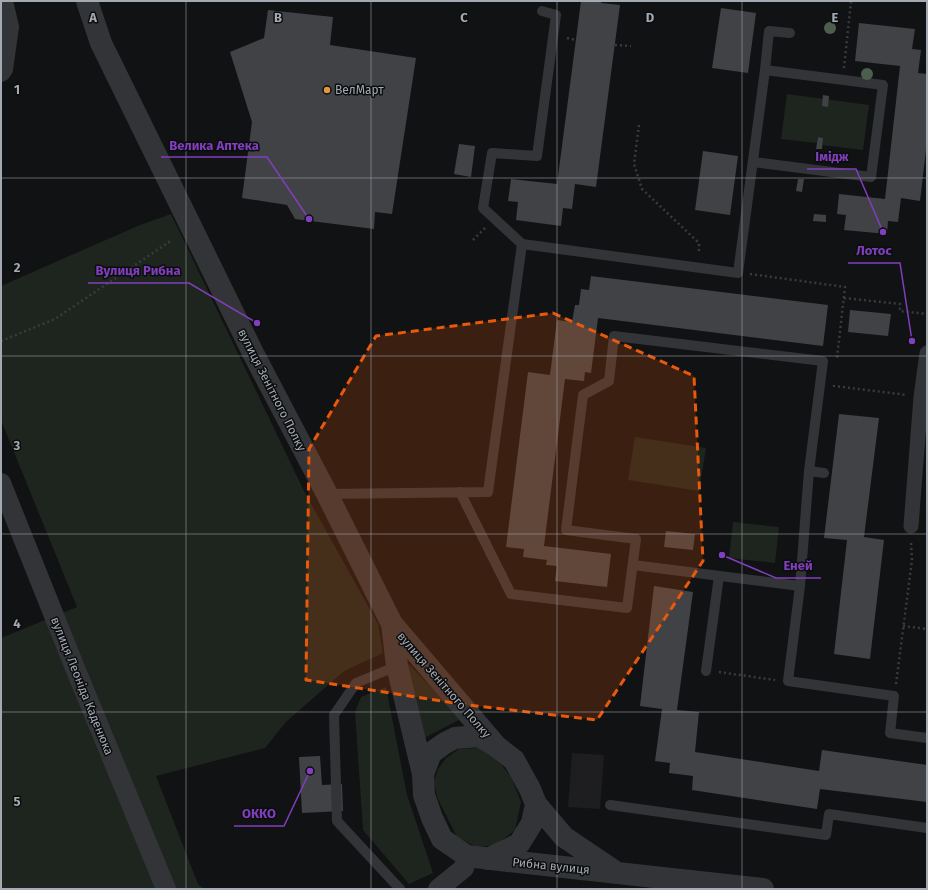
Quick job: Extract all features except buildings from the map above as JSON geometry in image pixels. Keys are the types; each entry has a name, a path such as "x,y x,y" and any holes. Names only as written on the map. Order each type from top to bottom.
{"street":[{"path":"1,72 3,70 9,27 3,1"},
{"name":"вулиця Зенітного Полку","path":"87,1 101,43 253,354 327,494 392,624 496,746"},
{"path":"911,526 921,397 927,353"},
{"name":"вулиця Леоніда Каденюка","path":"1,483 72,661 166,889"},
{"name":"вулиця Зенітного Полку","path":"392,624 397,666 423,774"},
{"path":"438,889 477,858 519,844 532,823 536,804 530,789 514,760 496,746 478,736 455,738 444,743 430,753 423,774 424,795 442,839 477,858"},
{"name":"Рибна вулиця","path":"536,804 564,837 615,872"},
{"name":"Рибна вулиця","path":"477,858 763,889"}],"lane":[{"path":"542,11 556,15 537,156 492,153 483,208 522,244 738,272 769,31 790,33"},
{"path":"753,162 871,177 883,86 765,70"},
{"path":"327,494 488,492 522,244"},
{"path":"460,492 511,594 627,608 636,539 566,530 583,395 609,381 614,336 823,361 809,471 800,586 788,681 894,696 890,734 927,738"},
{"path":"809,471 824,473"},
{"path":"633,564 800,586"},
{"path":"706,671 719,576"},
{"path":"397,666 356,683 334,715 338,821 400,889"},
{"path":"610,805 826,834 829,814 927,828"}],"path":[{"path":"843,80 851,1"},
{"path":"615,44 631,46"},
{"path":"639,125 634,164 642,189 699,243 699,267"},
{"path":"473,240 493,218"},
{"path":"1,341 55,319 172,240"},
{"path":"738,272 845,287 836,364"},
{"path":"844,298 900,304 900,311 927,314"},
{"path":"834,379 834,386 921,397"},
{"path":"894,696 912,560"},
{"path":"903,626 927,629"},
{"path":"706,671 788,681"}],"highlighted area":[{"path":"553,313 694,376 703,561 597,720 468,705 306,680 309,449 376,336"}],"shaded area":[{"path":"787,94 869,105 863,150 822,145 823,138 818,137 817,143 781,139"},
{"path":"171,214 304,491 378,624 383,653 344,671 286,722 265,748 156,776 198,884 204,889 1,889 1,638 77,607 1,420 1,286 140,225"},
{"path":"635,437 706,448 699,491 628,480"},
{"path":"733,522 779,527 775,563 729,558"},
{"path":"407,662 461,719 424,738"},
{"path":"386,687 407,795 433,873 409,884 363,830 355,712 361,697"},
{"path":"478,748 493,754 511,777 521,802 515,830 496,845 477,847 457,837 437,797 434,781 438,769 446,758 459,749"},
{"path":"572,753 604,755 600,809 568,807"}],"place":[{"name":"ВелМарт","path":"327,90"},
{"name":"Велика Аптека","path":"309,219"},
{"name":"Імідж","path":"883,232"},
{"name":"Вулиця Рибна","path":"257,323"},
{"name":"Лотос","path":"912,341"},
{"name":"Еней","path":"722,555"},
{"name":"ОККО","path":"310,771"}]}
